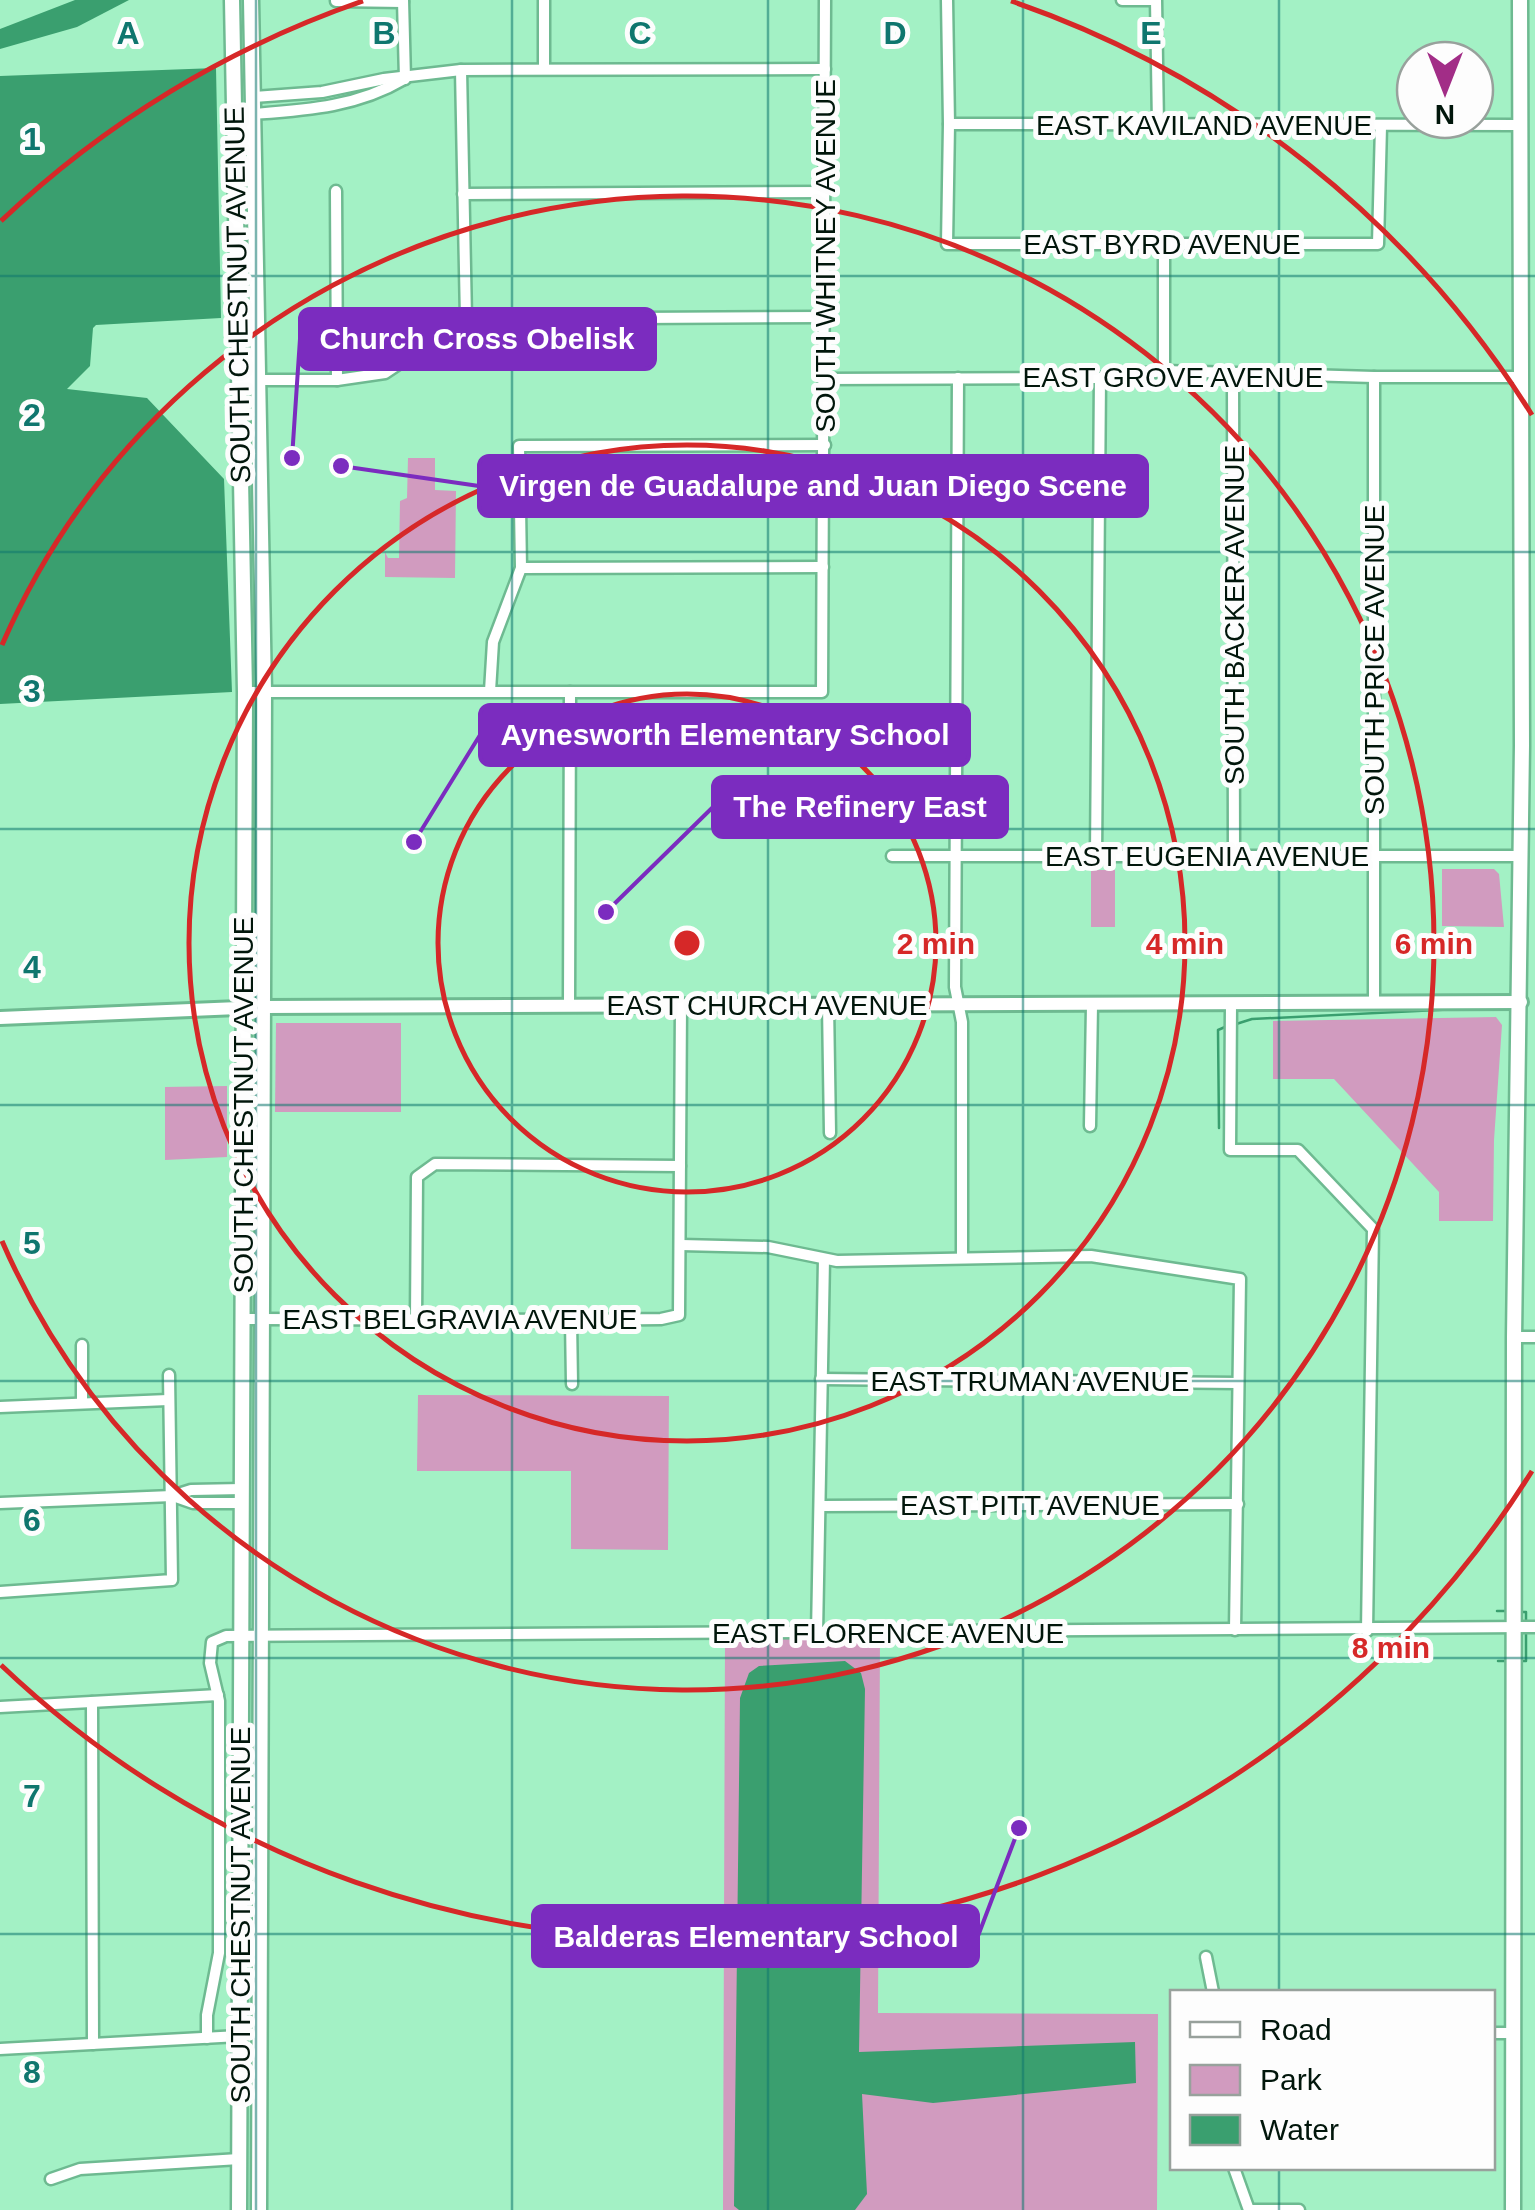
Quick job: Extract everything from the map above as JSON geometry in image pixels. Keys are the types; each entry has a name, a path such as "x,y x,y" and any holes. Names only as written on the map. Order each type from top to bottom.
{"main road":[{"name":"SOUTH CHESTNUT AVENUE","path":"232,0 245,692 238,2210"},
{"name":"SOUTH CHESTNUT AVENUE","path":"251,0 264,692 259,2210"},
{"path":"1512,2210 1514,1337 1528,1002 1521,856 1531,745 1521,377 1528,297 1519,125 1520,0"},
{"path":"239,2036 249,2052 249,2129 258,2146"}],"street":[{"path":"544,0 544,69"},
{"name":"SOUTH WHITNEY AVENUE","path":"570,692 822,692 825,0"},
{"path":"947,0 950,124"},
{"path":"1122,0 1156,0 1158,125"},
{"path":"336,1 404,1 405,79"},
{"path":"253,97 322,92 384,79 461,70 825,69"},
{"path":"461,70 466,319"},
{"path":"254,114 347,103 385,91 405,79"},
{"name":"EAST KAVILAND AVENUE","path":"950,124 1519,125"},
{"name":"EAST BYRD AVENUE","path":"950,124 946,244 1378,244 1381,126"},
{"path":"336,191 337,380"},
{"path":"463,194 825,192"},
{"path":"1164,245 1164,372"},
{"path":"239,380 337,380 385,373 466,319 825,316"},
{"name":"EAST GROVE AVENUE","path":"824,379 1100,378 1164,372 1374,378 1521,377"},
{"name":"SOUTH BACKER AVENUE","path":"1233,375 1234,856"},
{"path":"958,378 955,987 962,1022 962,1258"},
{"path":"1096,856 1100,378"},
{"name":"SOUTH PRICE AVENUE","path":"1374,378 1374,1003"},
{"path":"490,692 493,642 521,568 519,446 825,445"},
{"path":"521,568 823,567"},
{"path":"245,692 570,692 569,1006"},
{"name":"EAST EUGENIA AVENUE","path":"892,856 1521,856"},
{"name":"EAST CHURCH AVENUE","path":"0,1018 263,1007 1528,1002"},
{"path":"828,1004 830,1133"},
{"path":"681,1005 681,1245 768,1246 824,1259 1091,1256 1240,1279 1236,1630"},
{"path":"1090,1126 1092,1005"},
{"path":"1230,1005 1230,1150 1298,1150 1372,1229 1367,1631"},
{"path":"416,1320 417,1178 435,1164 680,1166"},
{"name":"EAST BELGRAVIA AVENUE","path":"242,1320 661,1318 679,1314 681,1245"},
{"path":"817,1634 824,1259"},
{"path":"571,1320 572,1384"},
{"path":"1514,1337 1535,1338"},
{"path":"82,1345 82,1402"},
{"path":"0,1592 172,1580 170,1375"},
{"name":"EAST TRUMAN AVENUE","path":"822,1380 1238,1382"},
{"path":"0,1407 168,1400"},
{"path":"0,1502 172,1496 192,1490 242,1496"},
{"name":"EAST PITT AVENUE","path":"822,1506 1238,1504"},
{"name":"EAST FLORENCE AVENUE","path":"242,1634 1535,1628"},
{"path":"207,2038 207,2015 219,1953 218,1695 210,1663 212,1642 242,1634"},
{"path":"0,1707 218,1695"},
{"path":"92,1702 93,2044"},
{"path":"1206,1957 1213,1990"},
{"path":"1495,2034 1512,2033"},
{"path":"0,2049 239,2036"},
{"path":"51,2179 80,2169 239,2159"},
{"path":"1235,2170 1249,2210 1299,2210"}],"green space":[{"path":"408,458 435,458 435,490 456,491 455,578 385,577 385,552 388,558 399,558 400,501 407,498"},
{"path":"1442,869 1494,869 1499,874 1504,927 1442,926"},
{"path":"1091,870 1115,870 1115,927 1091,927"},
{"path":"1496,1017 1502,1025 1493,1221 1439,1221 1439,1192 1334,1079 1273,1079 1273,1021"},
{"path":"276,1023 401,1023 401,1112 275,1112"},
{"path":"227,1086 227,1157 165,1160 165,1087"},
{"path":"418,1395 669,1396 668,1550 571,1549 571,1471 417,1471"},
{"path":"725,1639 880,1639 878,2013 1158,2014 1157,2210 723,2210"}],"water":[{"path":"75,0 129,0 77,27 0,49 0,29"},
{"path":"216,68 221,318 96,325 90,366 67,389 147,398 224,479 232,692 0,704 0,76"},
{"path":"845,1661 861,1673 865,1689 859,2052 1135,2042 1136,2083 933,2103 862,2094 867,2194 855,2210 739,2210 734,2206 740,1698 749,1673 759,1666"}],"waterway":[{"path":"1233,1025 1252,1019 1479,1008"},
{"path":"1219,1128 1218,1030 1225,1027"},
{"path":"1497,1611 1509,1611"},
{"path":"1517,1612 1526,1612 1526,1621"},
{"path":"1521,1661 1526,1661 1526,1632 1535,1632"},
{"path":"1498,1661 1508,1661"}],"place":[{"name":"Church Cross Obelisk","path":"292,458"},
{"name":"Virgen de Guadalupe and Juan Diego Scene","path":"341,466"},
{"name":"Aynesworth Elementary School","path":"414,842"},
{"name":"The Refinery East","path":"606,912"},
{"name":"Balderas Elementary School","path":"1019,1828"}]}
